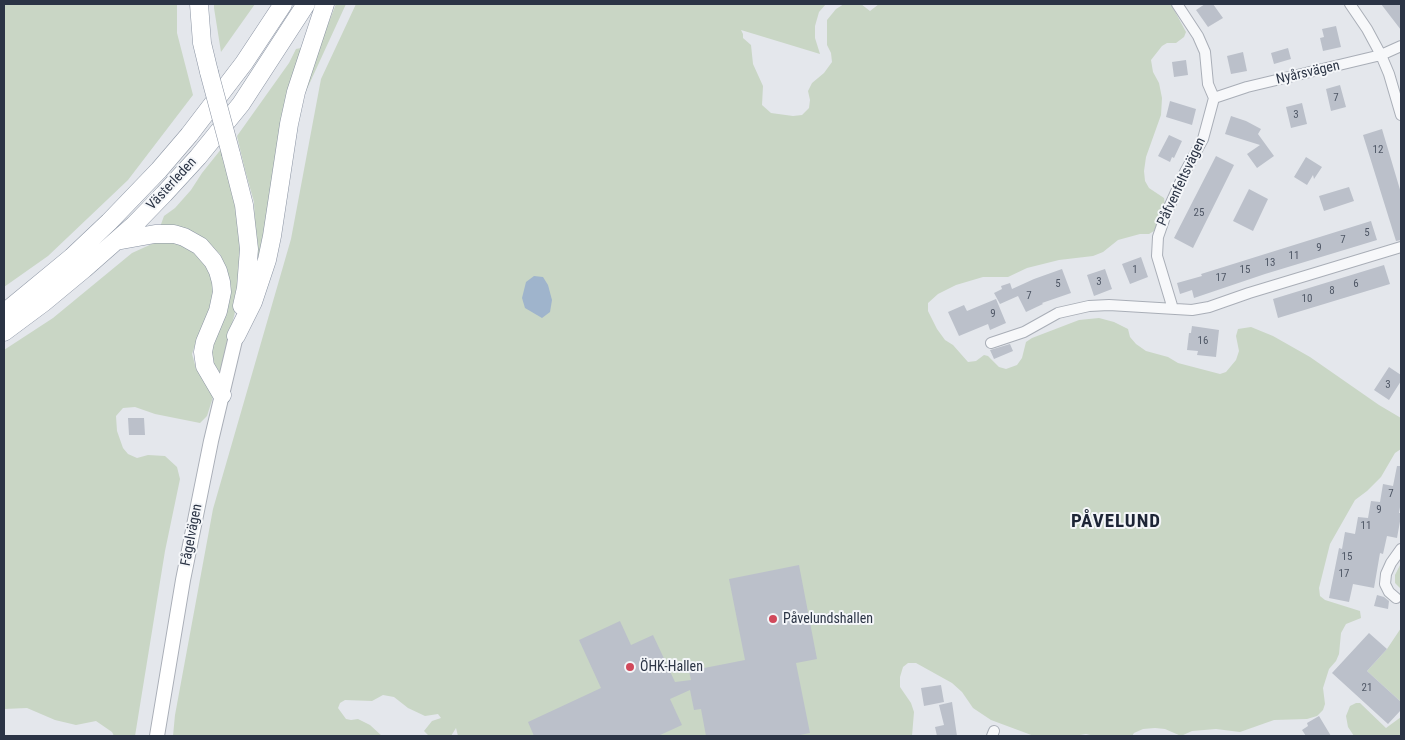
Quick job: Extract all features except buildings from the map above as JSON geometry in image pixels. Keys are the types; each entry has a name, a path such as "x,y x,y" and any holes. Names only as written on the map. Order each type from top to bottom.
{"highway":[{"path":"199,4 202,43 244,205 249,249 246,288 236,336"},
{"path":"244,63 272,4"},
{"name":"Västerleden","path":"4,313 72,257 130,201 189,135 244,63 283,4"},
{"name":"Västerleden","path":"4,332 43,303 116,241 175,182 241,104 306,4"},
{"path":"236,336 253,302 266,260 272,236 289,124 296,92 325,4"},
{"path":"116,241 155,234 174,234 193,242 210,256 218,271 222,292 218,311 205,342 203,359 204,366 222,394"}],"street":[{"path":"1177,4 1198,36 1205,52 1208,84 1214,98"},
{"path":"1350,4 1367,29 1381,55 1389,74 1401,115"},
{"name":"Nyårsvägen","path":"1214,98 1247,87 1381,55 1401,46"},
{"name":"Påfvenfeltsvägen","path":"1173,310 1157,256 1158,236 1169,207 1203,140 1214,98"},
{"path":"991,343 1024,332 1058,313 1089,306 1109,305 1192,310 1216,305 1249,293 1401,247"},
{"name":"Fågelvägen","path":"158,736 183,580 236,336"},
{"path":"1396,598 1389,592 1385,584 1386,574 1401,549"}],"green space":[{"path":"4,4 177,4 177,33 193,95 128,180 48,256 4,287"},
{"path":"214,4 255,4 221,52 214,8"},
{"path":"336,4 346,4 301,102 317,52"},
{"path":"356,4 826,4 819,12 815,26 815,38 820,54 741,30 743,38 751,45 753,64 763,86 762,105 771,113 793,116 802,115 809,108 808,91 812,83 824,73 832,62 831,53 827,45 827,20 836,9 844,4 861,4 870,11 879,4 1171,4 1186,32 1184,37 1176,43 1167,43 1162,46 1151,60 1162,98 1161,115 1146,157 1144,171 1145,181 1149,188 1164,198 1165,205 1154,231 1149,234 1140,234 1118,240 1103,252 1093,256 1059,260 1027,268 1008,277 983,277 956,285 938,294 928,303 928,311 945,340 953,345 968,362 976,361 984,355 988,356 999,367 1006,369 1017,365 1022,358 1026,342 1032,338 1079,320 1099,318 1114,322 1128,329 1130,337 1146,351 1168,357 1178,363 1220,374 1226,372 1236,360 1239,351 1236,336 1238,329 1251,327 1273,336 1310,357 1401,418 1401,449 1395,453 1381,477 1355,500 1330,544 1319,588 1320,596 1325,600 1360,611 1361,618 1346,624 1341,633 1339,654 1329,669 1323,688 1325,704 1323,710 1317,716 1307,719 1274,720 1240,732 1216,729 1192,731 1181,736 1165,729 1155,728 1143,729 1132,736 1095,736 1086,734 1034,736 991,720 973,708 962,692 952,683 916,663 908,663 903,667 900,687 911,703 914,712 912,736 458,736 456,728 451,736 429,736 424,731 432,721 441,718 438,714 425,716 408,708 394,697 383,695 372,701 345,700 340,703 338,708 346,719 358,719 370,725 382,736 173,736 175,715 213,509 291,239 321,79"},
{"path":"301,48 258,263 256,259 254,202 237,136 289,63 296,49"},
{"path":"222,148 242,228 237,304 220,373 212,361 210,350 230,290 227,270 220,254 196,233 181,228 160,227 164,216 175,208 191,190"},
{"path":"174,240 202,255 215,283 214,300 192,354 196,368 214,394 207,416 200,423 155,414 135,407 123,408 116,416 117,431 123,448 128,454 137,458 148,455 165,456 177,467 180,479 165,551 135,736 114,736 112,732 96,721 76,725 55,720 27,708 4,709 4,350 53,318 132,253 154,243"},
{"path":"1401,563 1401,589 1395,583 1395,575"},
{"path":"1401,628 1401,702 1367,671 1387,649"},
{"path":"1360,703 1386,728 1401,717 1401,736 1354,736 1348,727 1346,716 1350,706"}],"water":[{"path":"534,276 543,277 548,285 552,300 550,312 542,318 525,308 522,298 526,282"}],"place":[{"name":"Påvelundshallen","path":"773,619"},
{"name":"ÖHK-Hallen","path":"630,667"}],"district":[{"name":"PÅVELUND","path":"1116,522"}]}
